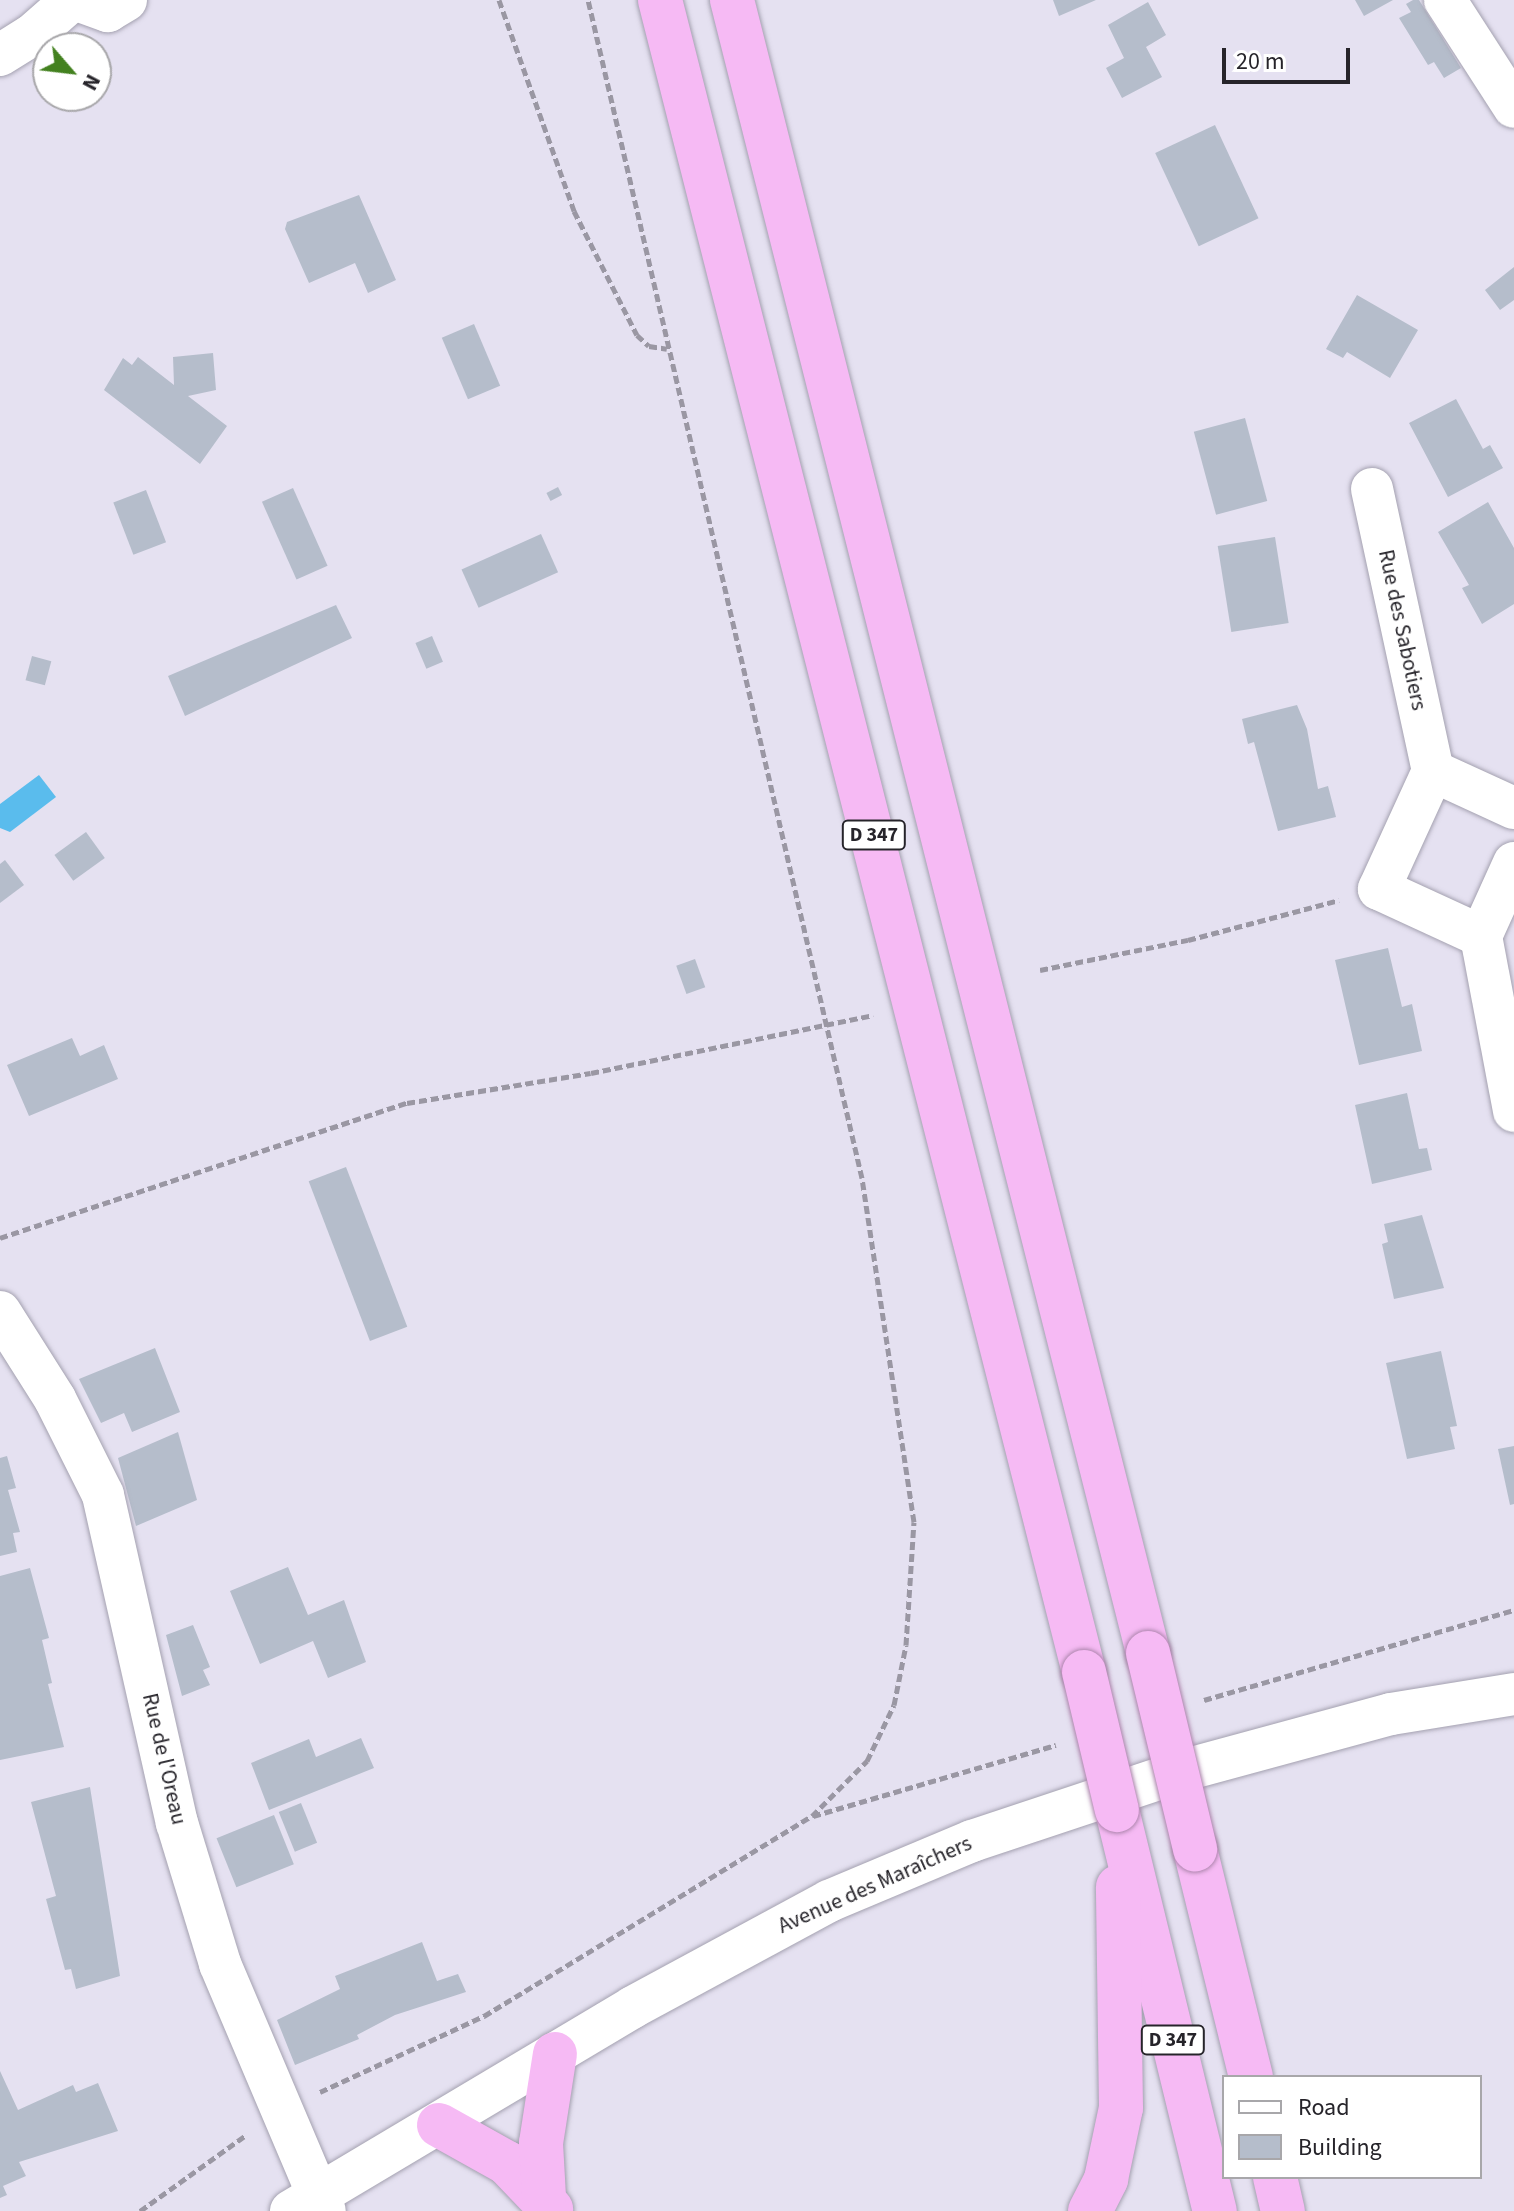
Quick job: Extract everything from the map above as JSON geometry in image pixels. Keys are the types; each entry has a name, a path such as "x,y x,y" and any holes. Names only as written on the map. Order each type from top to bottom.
{"highway":[{"name":"D 347","path":"660,0 1084,1672 1117,1810 1125,1870 1215,2211"},
{"name":"D 347","path":"732,0 1148,1653 1251,2075"},
{"path":"1090,2211 1106,2179 1121,2108 1125,1870"},
{"path":"548,2204 541,2143 555,2054"},
{"path":"439,2125 507,2163 548,2204"},
{"path":"1275,2179 1283,2211"}],"street":[{"path":"0,55 31,36 74,0 108,11 126,0"},
{"path":"1445,0 1514,107"},
{"name":"Rue des Sabotiers","path":"1372,489 1433,771"},
{"path":"1481,936 1379,889 1433,771 1514,808"},
{"path":"1514,863 1481,936 1514,1111"},
{"name":"Rue de l'Oreau","path":"0,1312 55,1399 103,1495 177,1823 220,1964 280,2110 311,2206"},
{"name":"Avenue des Maraîchers","path":"311,2206 555,2054 719,1958 829,1901 972,1841 1320,1731 1447,1701 1514,1694"}],"path":[{"path":"499,0 574,211 637,335 649,346 667,349"},
{"path":"140,2211 280,2110 484,2016 812,1816 867,1761 894,1705 913,1583 914,1522 876,1254 827,1024 588,0"},
{"path":"1040,970 1188,940 1379,889"},
{"path":"0,1238 407,1103 591,1073 874,1015"}],"water":[{"path":"39,775 56,797 10,832 0,828 0,804"}],"building":[{"path":"1053,0 1096,0 1059,16"},
{"path":"1355,0 1393,0 1364,16"},
{"path":"1419,0 1461,68 1444,78 1434,62 1428,65 1399,18 1411,12 1406,4"},
{"path":"1148,2 1166,35 1146,47 1162,77 1122,98 1106,68 1124,58 1108,25"},
{"path":"1215,125 1259,218 1199,246 1155,153"},
{"path":"359,195 396,280 368,293 355,263 309,283 285,229 287,222"},
{"path":"1514,267 1514,300 1500,310 1485,290"},
{"path":"1357,295 1418,330 1390,378 1347,352 1343,358 1326,349"},
{"path":"474,324 500,386 468,399 442,338"},
{"path":"213,353 216,390 188,396 227,426 200,464 104,390 123,358 132,365 138,357 174,385 173,357"},
{"path":"1456,399 1483,449 1490,445 1503,468 1448,497 1409,423"},
{"path":"1245,418 1267,501 1216,515 1194,432"},
{"path":"558,487 562,495 551,501 546,493"},
{"path":"293,488 328,566 297,579 262,502"},
{"path":"146,490 166,542 133,555 113,503"},
{"path":"1488,502 1514,548 1514,604 1482,624 1462,588 1469,585 1438,532"},
{"path":"541,534 558,572 479,608 462,569"},
{"path":"1275,537 1289,623 1231,632 1218,546"},
{"path":"336,605 352,638 185,716 168,676"},
{"path":"432,636 443,662 426,669 415,643"},
{"path":"32,656 51,661 45,685 26,680"},
{"path":"1297,705 1307,729 1318,789 1328,786 1336,817 1278,831 1254,742 1248,744 1242,719"},
{"path":"86,832 105,858 73,881 54,855"},
{"path":"5,860 24,885 0,903 0,864"},
{"path":"1388,948 1402,1007 1412,1004 1422,1051 1359,1065 1335,960"},
{"path":"695,959 705,987 686,994 676,966"},
{"path":"72,1038 80,1056 104,1045 118,1079 29,1116 7,1065"},
{"path":"1407,1093 1419,1149 1427,1148 1432,1170 1372,1184 1355,1105"},
{"path":"346,1167 407,1327 370,1341 309,1181"},
{"path":"1422,1215 1444,1288 1394,1299 1382,1244 1388,1242 1384,1224"},
{"path":"155,1348 180,1412 132,1432 124,1413 101,1423 79,1379"},
{"path":"1441,1351 1457,1426 1450,1427 1455,1449 1407,1459 1386,1363"},
{"path":"178,1432 197,1500 136,1526 118,1458"},
{"path":"1514,1446 1514,1504 1510,1505 1498,1449"},
{"path":"7,1456 16,1488 8,1490 20,1532 13,1533 17,1552 0,1556 0,1458"},
{"path":"288,1567 308,1615 344,1600 366,1662 328,1678 313,1641 260,1664 230,1591"},
{"path":"30,1568 49,1638 42,1640 52,1683 48,1684 64,1747 0,1760 0,1576"},
{"path":"193,1625 210,1667 203,1670 210,1685 182,1696 166,1635"},
{"path":"361,1738 374,1768 269,1810 251,1763 309,1739 316,1757"},
{"path":"90,1787 120,1976 76,1989 71,1969 65,1970 46,1899 56,1896 31,1802"},
{"path":"301,1803 317,1843 295,1852 279,1812"},
{"path":"274,1815 294,1864 236,1887 217,1838"},
{"path":"422,1942 437,1981 458,1974 466,1992 395,2015 357,2035 359,2039 295,2065 277,2020 340,1989 335,1976"},
{"path":"0,2071 18,2110 73,2085 76,2092 98,2083 118,2131 19,2162 26,2176 3,2186 7,2195 0,2198"}]}
